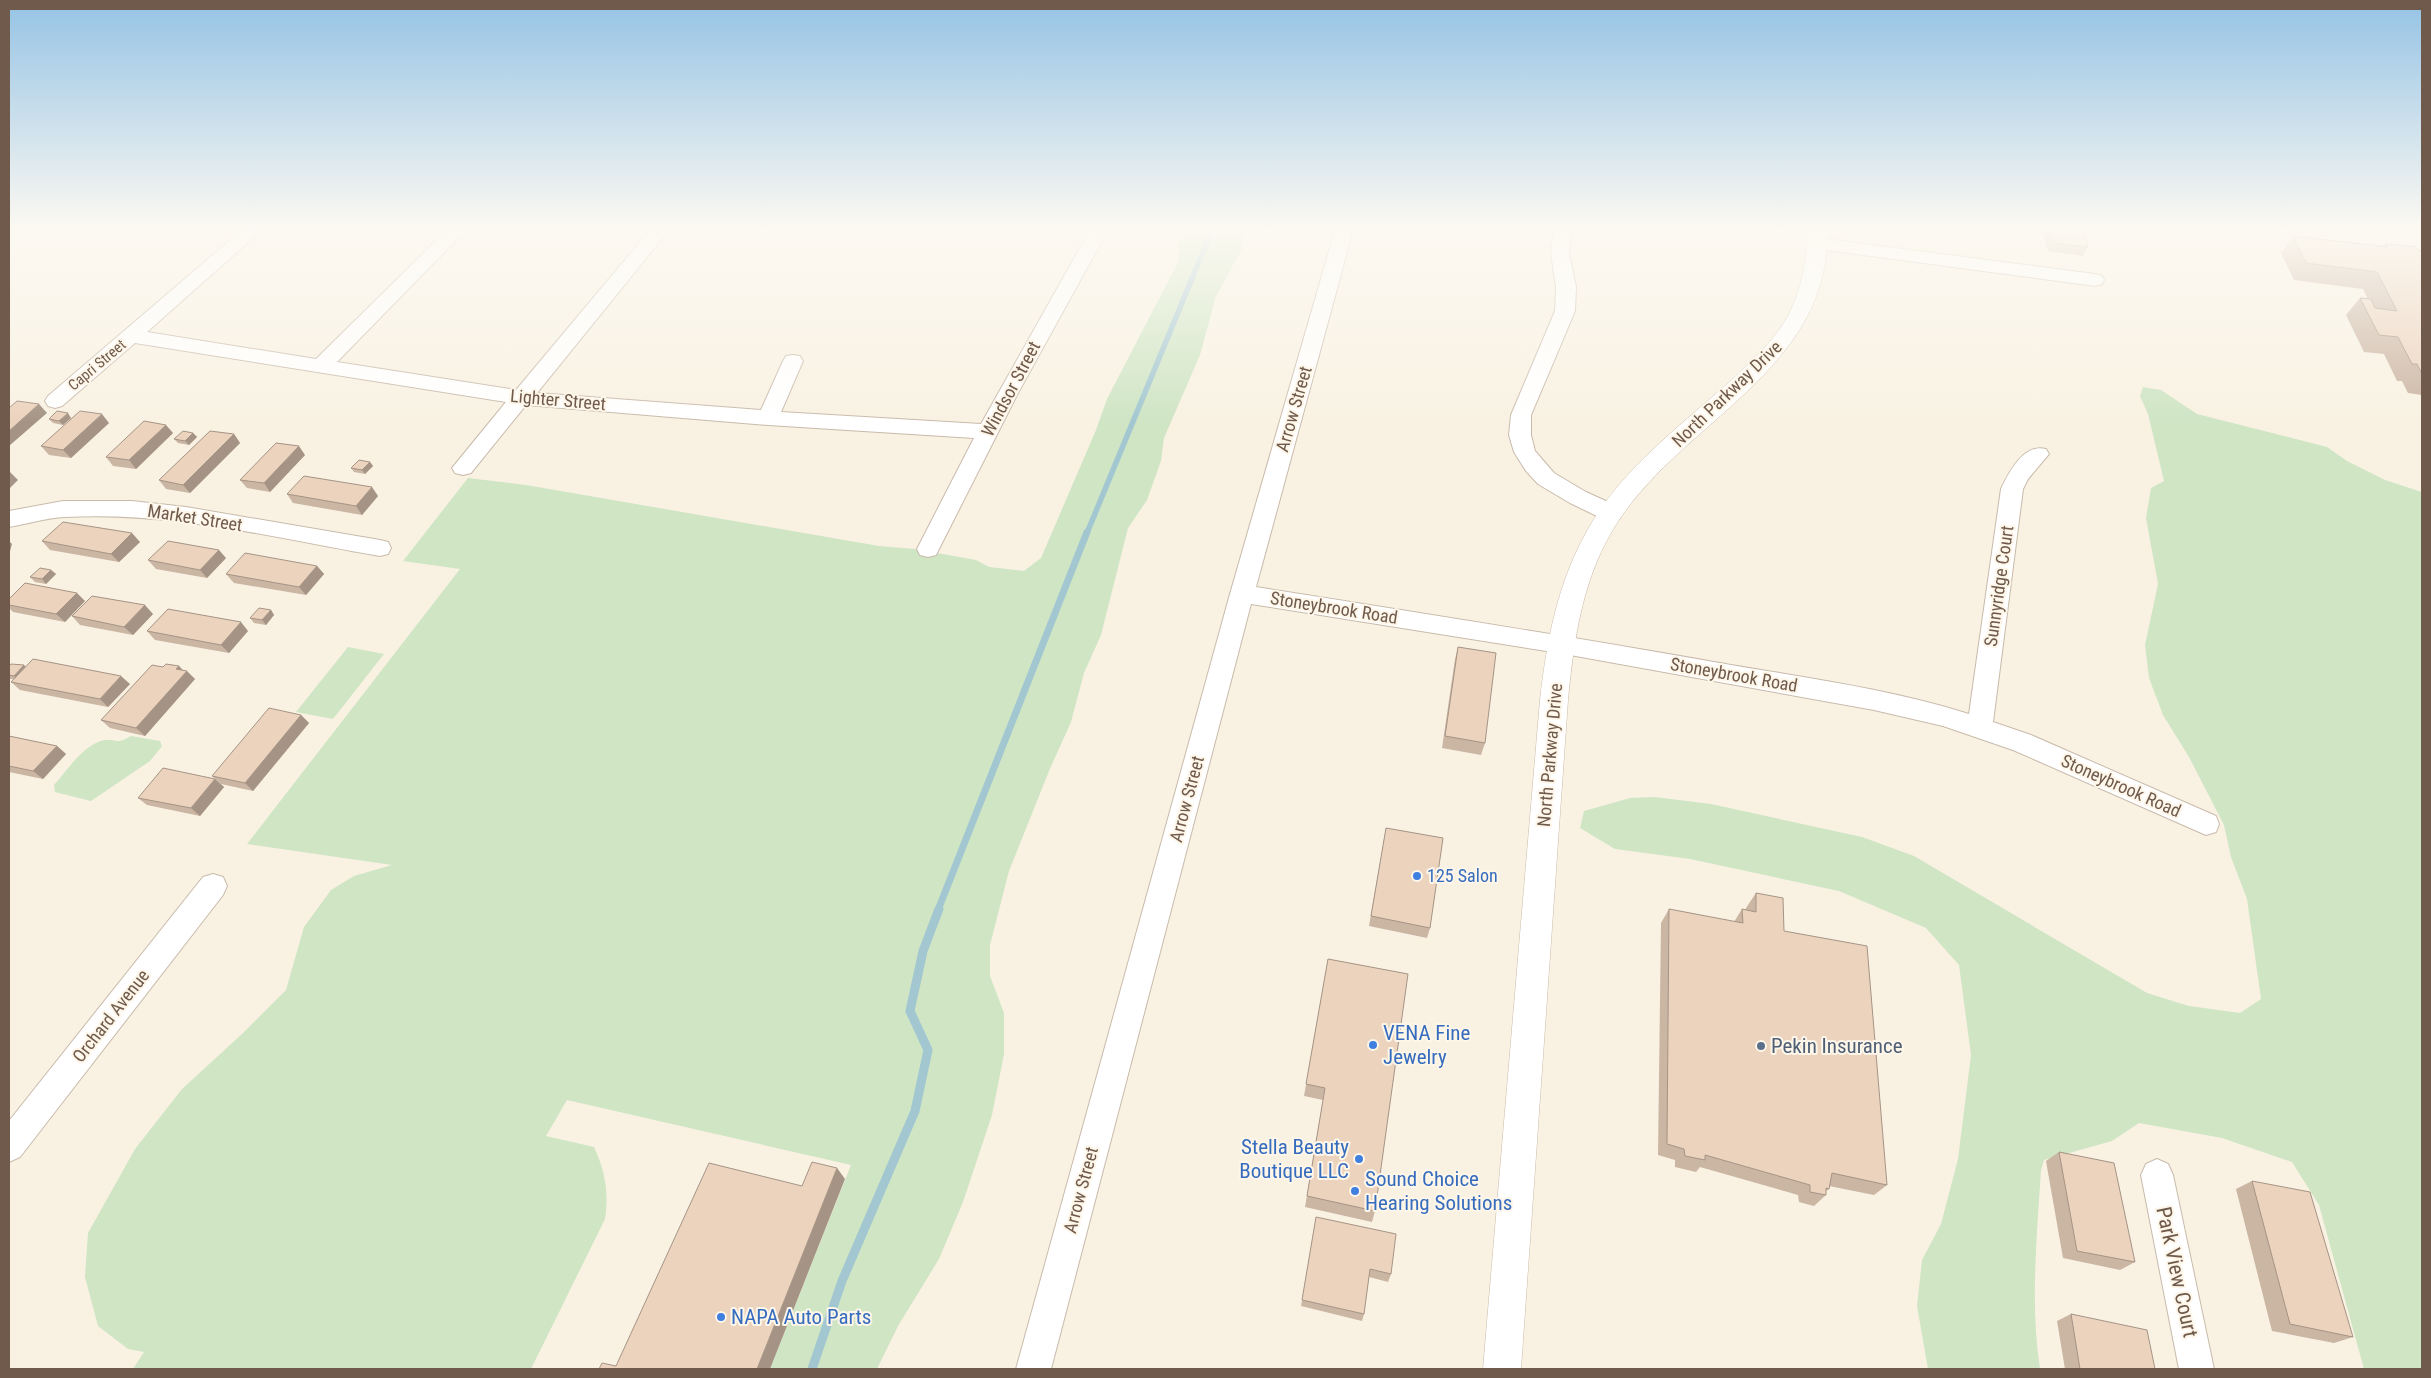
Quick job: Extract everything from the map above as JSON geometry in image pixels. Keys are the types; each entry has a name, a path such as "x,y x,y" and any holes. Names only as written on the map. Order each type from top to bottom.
{"main road":[{"name":"North Parkway Drive","path":"1502,1369 1559,644 1567,607 1577,576 1598,532 1611,513 1639,479 1765,359 1784,338 1792,328 1808,294"}],"street":[{"name":"Capri Street","path":"55,401 180,294"},
{"path":"321,366 393,294"},
{"path":"463,468 607,294"},
{"name":"Windsor Street","path":"928,549 988,432 1063,294"},
{"name":"Arrow Street","path":"1033,1369 1242,594 1326,294"},
{"path":"1566,294 1567,303 1521,415 1519,427 1521,445 1529,460 1552,484 1611,513"},
{"name":"Lighter Street","path":"132,336 521,398 768,418 988,432"},
{"path":"768,418 793,361"},
{"name":"Sunnyridge Court","path":"1980,727 2012,489 2018,475 2038,454"},
{"name":"Market Street","path":"9,519 63,509 132,508 186,515 380,548"},
{"name":"Stoneybrook Road","path":"1242,594 1559,644 1874,700 1980,727 2050,753 2206,824"},
{"name":"Orchard Avenue","path":"9,1146 212,886"},
{"name":"Park View Court","path":"2156,1175 2196,1369"}],"green space":[{"path":"1161,294 1217,294 1200,355 1164,438 1161,461 1147,500 1128,528 1101,635 1084,673 1071,722 1009,871 990,945 990,976 1004,1013 1004,1054 992,1115 963,1202 939,1259 898,1326 877,1369 770,1369 851,1165 567,1100 546,1136 594,1147 601,1164 605,1182 607,1200 605,1219 531,1369 133,1369 144,1352 128,1349 98,1326 85,1277 88,1233 135,1149 182,1089 242,1034 286,990 304,927 331,890 354,876 392,865 247,844 460,569 403,561 468,478 526,485 879,546 915,549 976,560 989,567 1024,571 1041,558 1096,430 1107,399"},
{"path":"2143,387 2161,390 2197,414 2327,447 2347,461 2385,480 2422,492 2422,1369 2364,1369 2319,1205 2292,1162 2222,1138 2139,1123 2112,1141 2044,1160 2041,1170 2035,1270 2035,1320 2040,1369 1928,1369 1917,1306 1922,1260 1941,1224 1958,1159 1971,1055 1959,965 1926,928 1839,891 1690,859 1615,849 1580,828 1584,811 1630,798 1654,797 1711,804 1862,837 1914,856 2147,993 2189,1006 2240,1013 2261,999 2247,899 2231,857 2224,825 2189,757 2163,715 2149,678 2145,645 2158,584 2146,518 2151,488 2164,481 2148,414 2140,396"},
{"path":"348,647 384,654 333,719 296,712"},
{"path":"131,736 160,741 162,746 150,761 91,801 55,792 54,785 76,758 90,746 105,740 120,741"}],"building":[{"path":"2388,294 2422,294 2422,374 2417,364 2412,364 2398,337 2379,335 2360,298 2371,299 2375,308 2397,311"},
{"path":"17,401 39,404 9,431 9,408"},
{"path":"57,411 68,413 59,421 49,419"},
{"path":"80,411 102,414 63,450 41,446"},
{"path":"144,421 166,425 129,460 106,457"},
{"path":"183,431 193,433 185,441 174,439"},
{"path":"210,431 234,434 183,485 159,480"},
{"path":"276,443 299,446 264,483 240,480"},
{"path":"359,460 370,462 362,470 351,468"},
{"path":"304,476 372,487 356,506 287,494"},
{"path":"63,522 132,533 111,554 42,541"},
{"path":"168,541 219,550 200,570 148,560"},
{"path":"245,553 317,566 299,587 226,574"},
{"path":"40,568 51,570 42,579 30,577"},
{"path":"25,583 77,593 56,614 9,605 9,599"},
{"path":"92,596 145,605 124,627 72,616"},
{"path":"259,608 271,610 262,620 250,618"},
{"path":"168,609 241,622 221,645 147,631"},
{"path":"1458,647 1496,653 1485,743 1445,736"},
{"path":"33,659 121,676 100,699 11,682"},
{"path":"11,664 24,665 14,676 9,675 9,666"},
{"path":"166,664 179,666 176,669 187,671 136,728 101,720 152,665 163,667"},
{"path":"269,708 301,715 245,783 212,776"},
{"path":"9,736 57,746 33,771 9,766"},
{"path":"163,768 215,779 191,808 138,798"},
{"path":"1386,828 1443,838 1430,928 1371,916"},
{"path":"1756,893 1783,898 1784,931 1867,946 1887,1185 1832,1173 1829,1189 1826,1188 1826,1195 1810,1192 1810,1185 1705,1155 1705,1160 1685,1156 1684,1149 1667,1144 1669,909 1743,923 1742,909 1756,912"},
{"path":"1328,959 1408,974 1375,1211 1307,1196 1325,1088 1306,1084"},
{"path":"2059,1152 2114,1163 2135,1262 2077,1251"},
{"path":"812,1162 837,1168 757,1369 599,1369 602,1363 616,1366 709,1163 802,1186"},
{"path":"2252,1181 2310,1192 2353,1337 2290,1324"},
{"path":"1316,1217 1396,1234 1391,1274 1370,1269 1364,1314 1302,1300"},
{"path":"2071,1314 2147,1330 2155,1369 2080,1369"}],"waterway":[{"path":"1087,533 1185,294"},
{"path":"938,910 1087,532"},
{"path":"812,1369 842,1281 915,1111 928,1050 910,1011 923,951 939,909"}],"place":[{"name":"125 Salon","path":"1417,876"},
{"name":"VENA Fine Jewelry","path":"1373,1045"},
{"name":"Pekin Insurance","path":"1761,1046"},
{"name":"Stella Beauty Boutique LLC","path":"1359,1159"},
{"name":"Sound Choice Hearing Solutions","path":"1355,1191"},
{"name":"NAPA Auto Parts","path":"721,1317"}]}
